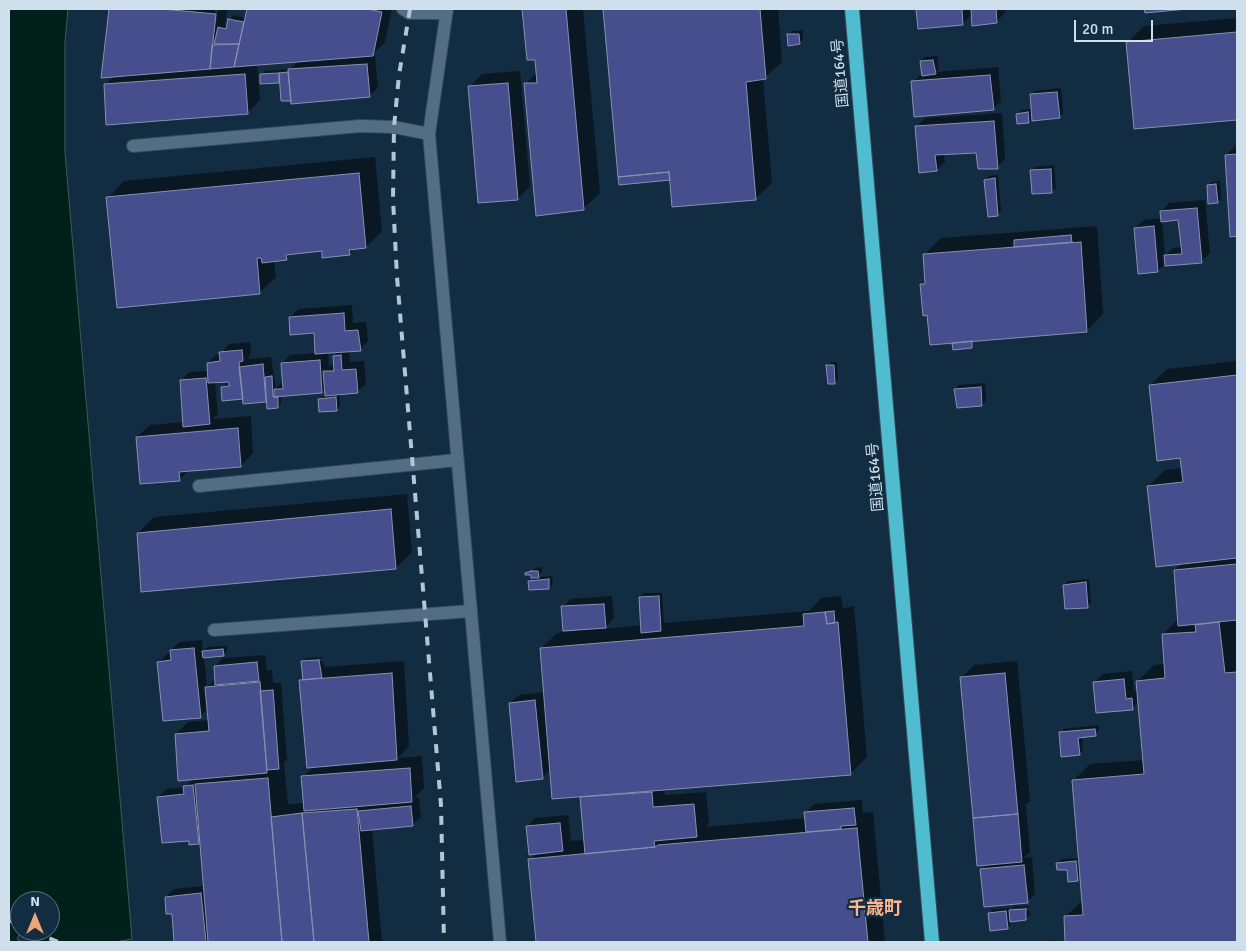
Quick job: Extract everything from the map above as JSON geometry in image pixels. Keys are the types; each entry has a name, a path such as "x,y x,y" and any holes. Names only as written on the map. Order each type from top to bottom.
{"highway":[{"name":"国道164号","path":"852,9 932,942"}],"street":[{"path":"403,9 409,13 446,11 429,134 500,942"},
{"path":"133,146 360,126 394,127 429,134"},
{"path":"199,486 457,460"},
{"path":"214,630 471,611"}],"shaded area":[{"path":"9,9 68,9 65,42 65,153 132,939 115,942 32,942 60,941 60,891 10,891 10,941 22,942 9,942"}],"building":[{"path":"109,9 162,9 216,14 210,69 101,78"},
{"path":"247,9 368,9 382,12 373,56 234,67"},
{"path":"522,9 566,9 584,210 536,216 524,83 537,83 535,60 527,60"},
{"path":"603,9 760,9 766,79 746,82 756,200 672,207 669,172 618,177"},
{"path":"916,9 962,9 963,25 918,29"},
{"path":"971,9 996,9 997,23 972,26"},
{"path":"1144,9 1187,9 1145,13"},
{"path":"228,19 244,22 239,44 214,44 218,27 226,29"},
{"path":"1237,32 1237,120 1134,129 1126,42"},
{"path":"787,34 799,34 800,44 788,46"},
{"path":"239,44 234,67 210,69 212,45"},
{"path":"933,60 936,74 922,76 920,61"},
{"path":"367,64 370,97 291,104 288,69"},
{"path":"288,72 291,101 281,101 279,73"},
{"path":"279,73 279,83 260,84 260,74"},
{"path":"245,74 248,114 106,125 104,84"},
{"path":"990,75 994,110 914,117 911,81"},
{"path":"508,83 518,200 478,203 468,86"},
{"path":"1057,92 1060,118 1032,121 1030,94"},
{"path":"1028,112 1029,123 1017,124 1016,114"},
{"path":"994,121 998,169 978,169 976,153 935,155 937,171 919,173 915,126"},
{"path":"1237,154 1237,236 1230,237 1225,155"},
{"path":"1051,169 1052,193 1032,194 1030,170"},
{"path":"669,172 670,180 619,185 618,177"},
{"path":"359,173 366,248 349,250 350,255 322,258 322,251 286,255 287,260 262,263 261,258 257,258 260,294 117,308 106,197"},
{"path":"995,178 998,216 988,217 984,180"},
{"path":"1216,184 1218,203 1208,204 1207,185"},
{"path":"1197,208 1202,263 1165,266 1164,255 1182,254 1178,220 1161,222 1160,211"},
{"path":"1154,226 1158,272 1138,274 1134,228"},
{"path":"1071,235 1072,242 1014,247 1014,240"},
{"path":"1081,242 1087,332 930,345 927,315 923,316 920,284 925,284 923,254"},
{"path":"344,313 345,331 358,330 361,351 315,354 314,333 290,335 289,317"},
{"path":"972,341 972,348 953,350 952,343"},
{"path":"242,350 243,361 239,362 243,399 222,401 221,387 229,386 229,382 208,383 207,363 220,361 219,352"},
{"path":"341,355 342,370 356,369 358,393 325,396 323,371 334,371 333,356"},
{"path":"320,360 322,393 274,397 274,389 283,389 281,363"},
{"path":"263,364 266,402 243,404 239,367"},
{"path":"826,365 834,365 835,384 828,384"},
{"path":"1237,375 1237,558 1156,567 1147,486 1183,482 1180,458 1157,461 1149,385"},
{"path":"272,376 273,397 278,397 278,408 267,409 265,377"},
{"path":"206,378 210,424 183,427 180,380"},
{"path":"981,387 982,406 957,408 954,389"},
{"path":"336,397 337,411 319,412 318,399"},
{"path":"238,428 241,467 179,472 180,481 140,484 136,437"},
{"path":"391,509 396,569 141,592 137,533"},
{"path":"1237,564 1237,620 1178,626 1174,570"},
{"path":"538,571 539,578 531,578 531,575 525,575 525,573"},
{"path":"549,579 549,589 529,590 528,581"},
{"path":"1086,582 1088,608 1065,609 1063,585"},
{"path":"659,596 661,631 641,633 639,597"},
{"path":"604,604 606,628 563,631 561,606"},
{"path":"834,611 835,623 827,624 825,612"},
{"path":"825,612 827,624 838,622 851,775 552,799 540,648 804,626 803,614"},
{"path":"1219,622 1225,673 1237,672 1237,942 1065,942 1064,916 1083,915 1072,780 1144,774 1136,681 1165,678 1162,634 1196,632 1195,625"},
{"path":"194,648 201,718 163,721 157,662 171,660 170,650"},
{"path":"223,649 224,656 203,658 202,651"},
{"path":"319,660 322,678 303,680 301,661"},
{"path":"257,662 259,681 215,685 214,666"},
{"path":"392,673 397,760 307,768 299,680"},
{"path":"1005,673 1018,814 973,818 960,677"},
{"path":"1124,679 1126,699 1132,698 1133,710 1096,713 1093,682"},
{"path":"260,682 267,773 178,781 175,734 209,731 205,687"},
{"path":"273,690 279,769 267,770 260,691"},
{"path":"535,700 543,779 516,782 509,703"},
{"path":"1095,729 1096,736 1078,738 1080,755 1061,757 1059,732"},
{"path":"410,768 412,802 304,811 301,776"},
{"path":"268,778 282,942 208,942 195,784"},
{"path":"193,785 199,844 189,845 189,841 162,843 157,797 184,794 183,786"},
{"path":"652,792 653,807 694,804 697,837 654,841 655,847 585,854 580,797"},
{"path":"411,806 413,826 361,831 358,811"},
{"path":"854,808 856,825 841,826 841,829 806,832 804,812"},
{"path":"357,809 369,942 314,942 302,813"},
{"path":"302,813 314,942 282,942 271,817"},
{"path":"1018,814 1022,862 977,866 973,818"},
{"path":"560,823 563,851 529,855 526,826"},
{"path":"857,828 868,942 536,942 528,859 655,847 658,845"},
{"path":"1076,861 1078,881 1068,882 1067,870 1057,870 1056,863"},
{"path":"1024,865 1028,903 984,907 980,869"},
{"path":"201,893 206,942 174,942 172,914 166,914 165,897"},
{"path":"1026,909 1026,920 1010,922 1009,910"},
{"path":"1006,911 1008,929 990,931 988,913"}],"railway":[{"path":"410,9 399,75 394,127 393,199 397,277 441,805 444,942"}],"district":[{"name":"千歳町","path":"875,909"}]}
